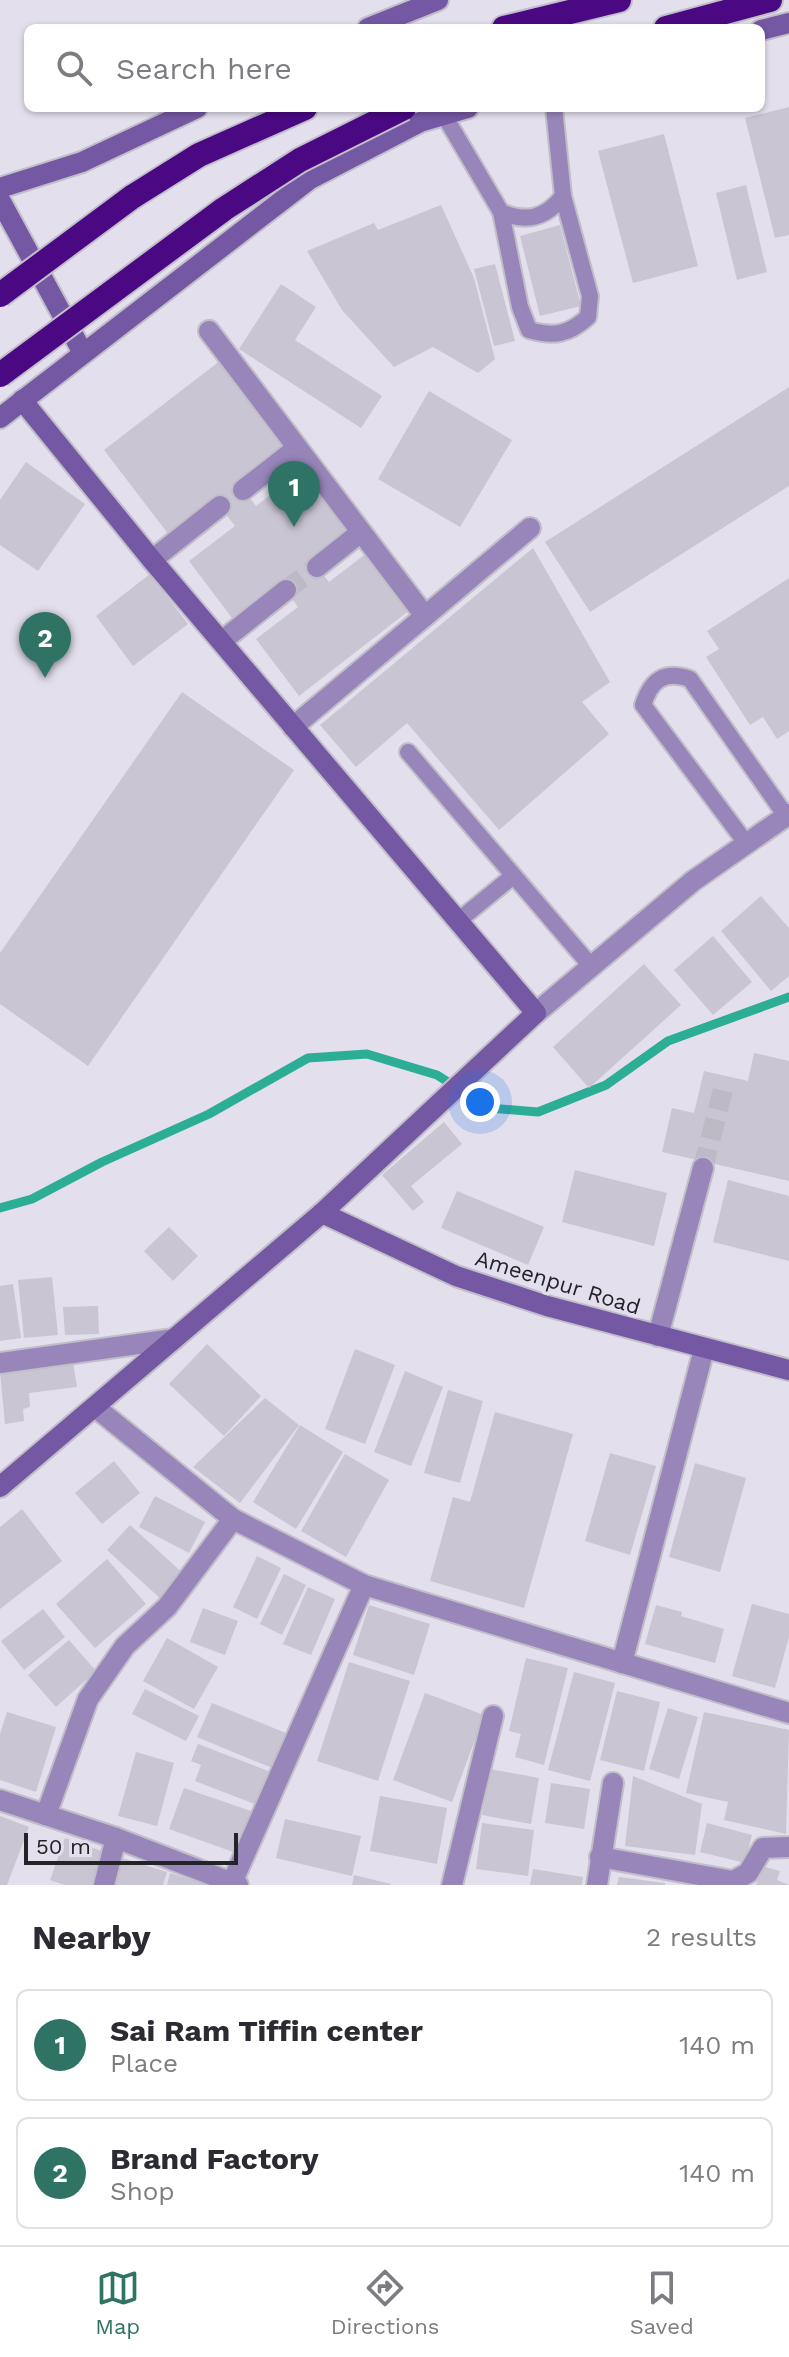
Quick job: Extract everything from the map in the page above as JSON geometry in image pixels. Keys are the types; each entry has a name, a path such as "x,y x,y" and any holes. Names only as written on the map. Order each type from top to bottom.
{"highway":[{"path":"520,24 619,0"},
{"path":"681,24 770,0"},
{"path":"0,295 132,197 185,163 296,112"},
{"path":"0,375 224,209 300,160 396,112"}],"street":[{"path":"378,24 438,0"},
{"path":"765,29 789,23"},
{"path":"0,188 82,162 188,112"},
{"path":"0,418 310,179 420,122 454,112"},
{"path":"0,200 83,353"},
{"path":"209,331 425,616"},
{"path":"22,400 152,560 536,1013"},
{"path":"243,490 297,448"},
{"path":"152,560 220,506"},
{"path":"293,727 530,528"},
{"path":"317,567 361,532"},
{"path":"222,641 286,590"},
{"path":"0,1487 322,1213 536,1013 591,966 693,881 788,815"},
{"path":"658,1336 703,1168"},
{"name":"Ameenpur Road","path":"322,1213 456,1276 547,1306 789,1370"},
{"path":"0,1363 174,1339"},
{"path":"622,1663 704,1349"},
{"path":"95,1407 233,1519 364,1585 789,1713"},
{"path":"46,1815 88,1699 125,1646 167,1607 233,1519"},
{"path":"0,1800 116,1838 234,1884 364,1585"},
{"path":"452,1885 493,1716"},
{"path":"597,1885 613,1783"},
{"path":"104,1885 116,1838"},
{"path":"600,1857 733,1881 748,1873 763,1848 789,1847"}],"lane":[{"path":"444,115 501,212 520,307 529,330 552,336 575,329 588,317 589,307 581,254 563,196 554,112"},
{"path":"501,212 515,218 533,218 552,210 563,196"},
{"path":"746,843 643,705 649,686 656,681 677,675 690,679 788,815"},
{"path":"408,752 591,966"},
{"path":"458,921 513,876"}],"building":[{"path":"789,107 789,235 775,238 745,118"},
{"path":"664,134 698,266 633,283 598,151"},
{"path":"746,185 767,272 737,280 716,193"},
{"path":"441,205 474,278 495,359 478,373 433,347 394,367 342,310 307,251 374,223 378,230"},
{"path":"560,225 581,306 540,316 520,236"},
{"path":"495,264 515,341 494,346 474,269"},
{"path":"281,284 316,307 295,340 382,396 361,428 239,349"},
{"path":"225,357 291,443 238,483 256,506 308,466 355,527 312,560 329,582 372,549 415,606 299,696 256,639 298,607 279,581 232,618 189,561 235,526 215,500 169,535 104,450"},
{"path":"789,387 789,486 590,612 545,542"},
{"path":"429,391 512,440 460,527 378,479"},
{"path":"26,462 85,504 38,571 0,545 0,500"},
{"path":"533,548 610,682 582,702 609,734 499,830 407,723 356,767 320,725"},
{"path":"150,574 188,624 133,666 96,616"},
{"path":"789,578 789,731 777,739 763,717 750,725 706,657 719,649 707,631"},
{"path":"182,692 294,770 88,1066 0,1004 0,953"},
{"path":"761,896 789,928 789,976 771,991 721,931"},
{"path":"713,936 752,982 713,1015 674,970"},
{"path":"644,964 681,1005 589,1088 553,1047"},
{"path":"754,1053 789,1061 789,1181 662,1152 672,1108 694,1113 704,1071 748,1081"},
{"path":"444,1122 462,1144 411,1186 424,1202 413,1211 382,1175"},
{"path":"575,1170 667,1193 654,1246 562,1222"},
{"path":"728,1180 789,1196 789,1261 713,1242"},
{"path":"457,1191 544,1227 528,1265 441,1228"},
{"path":"169,1227 198,1256 173,1281 144,1251"},
{"path":"52,1277 58,1335 24,1338 18,1280"},
{"path":"13,1284 21,1338 0,1341 0,1286"},
{"path":"98,1306 99,1334 65,1335 63,1307"},
{"path":"207,1344 261,1396 224,1436 169,1384"},
{"path":"355,1349 395,1365 365,1444 325,1429"},
{"path":"73,1362 77,1387 29,1393 30,1407 23,1409 24,1421 5,1424 0,1372"},
{"path":"405,1371 443,1387 411,1466 374,1452"},
{"path":"448,1390 483,1401 460,1483 424,1473"},
{"path":"265,1398 299,1425 240,1503 193,1467"},
{"path":"495,1412 573,1434 524,1608 430,1581 453,1497 470,1502"},
{"path":"300,1425 343,1452 296,1529 253,1502"},
{"path":"610,1453 656,1466 630,1555 585,1541"},
{"path":"345,1454 389,1480 346,1557 301,1531"},
{"path":"114,1461 140,1493 102,1524 75,1493"},
{"path":"695,1463 746,1478 720,1572 669,1557"},
{"path":"155,1496 205,1522 189,1553 139,1527"},
{"path":"22,1509 62,1561 0,1609 0,1527"},
{"path":"130,1525 185,1575 162,1600 107,1550"},
{"path":"257,1556 281,1568 257,1619 233,1607"},
{"path":"107,1559 146,1604 95,1648 56,1604"},
{"path":"284,1574 306,1585 282,1635 260,1624"},
{"path":"308,1587 335,1599 311,1655 283,1644"},
{"path":"752,1604 789,1614 789,1637 775,1688 732,1676"},
{"path":"369,1605 430,1624 414,1675 353,1655"},
{"path":"656,1605 724,1629 715,1663 645,1644"},
{"path":"203,1608 238,1621 225,1655 190,1642"},
{"path":"43,1609 65,1637 24,1670 1,1641"},
{"path":"167,1638 218,1667 194,1709 143,1681"},
{"path":"69,1640 96,1671 56,1707 28,1675"},
{"path":"526,1658 568,1668 544,1765 515,1757 521,1734 509,1731"},
{"path":"349,1662 410,1681 378,1781 317,1761"},
{"path":"574,1672 615,1683 590,1781 548,1770"},
{"path":"145,1689 199,1716 186,1741 132,1714"},
{"path":"617,1691 660,1702 644,1771 600,1760"},
{"path":"425,1693 484,1715 452,1802 393,1780"},
{"path":"212,1703 286,1733 272,1768 197,1737"},
{"path":"668,1708 698,1717 679,1779 649,1769"},
{"path":"7,1712 56,1727 36,1792 0,1780 0,1734"},
{"path":"704,1712 789,1730 786,1834 724,1820 728,1802 686,1793"},
{"path":"198,1744 271,1772 257,1805 195,1781 201,1765 191,1761"},
{"path":"136,1752 174,1763 157,1826 118,1816"},
{"path":"490,1769 539,1778 531,1824 482,1815"},
{"path":"633,1776 702,1804 695,1855 625,1846"},
{"path":"551,1783 590,1789 584,1829 545,1823"},
{"path":"184,1788 251,1811 236,1853 169,1829"},
{"path":"380,1796 447,1808 437,1864 370,1851"},
{"path":"0,1816 29,1827 7,1885 0,1885"},
{"path":"285,1819 361,1836 352,1876 276,1858"},
{"path":"482,1823 534,1830 528,1876 476,1869"},
{"path":"707,1823 752,1835 745,1863 700,1852"},
{"path":"65,1838 107,1853 96,1885 65,1885 50,1880"},
{"path":"122,1858 167,1872 163,1885 113,1885"},
{"path":"762,1866 780,1871 777,1880 789,1885 756,1885"},
{"path":"533,1869 583,1877 582,1885 530,1885"},
{"path":"170,1873 206,1884 206,1885 167,1885"},
{"path":"354,1875 391,1884 391,1885 352,1885"},
{"path":"619,1877 665,1883 665,1885 617,1885"}],"waterway":[{"path":"0,1208 32,1199 102,1162 209,1114 308,1058 367,1054 437,1075 489,1108 538,1112 606,1085 668,1041 789,997"}],"tunnel":[{"path":"286,590 317,567"},
{"path":"703,1168 724,1086"}],"place":[{"name":"Sai Ram Tiffin center","path":"294,527"},
{"name":"Brand Factory","path":"45,678"}]}
